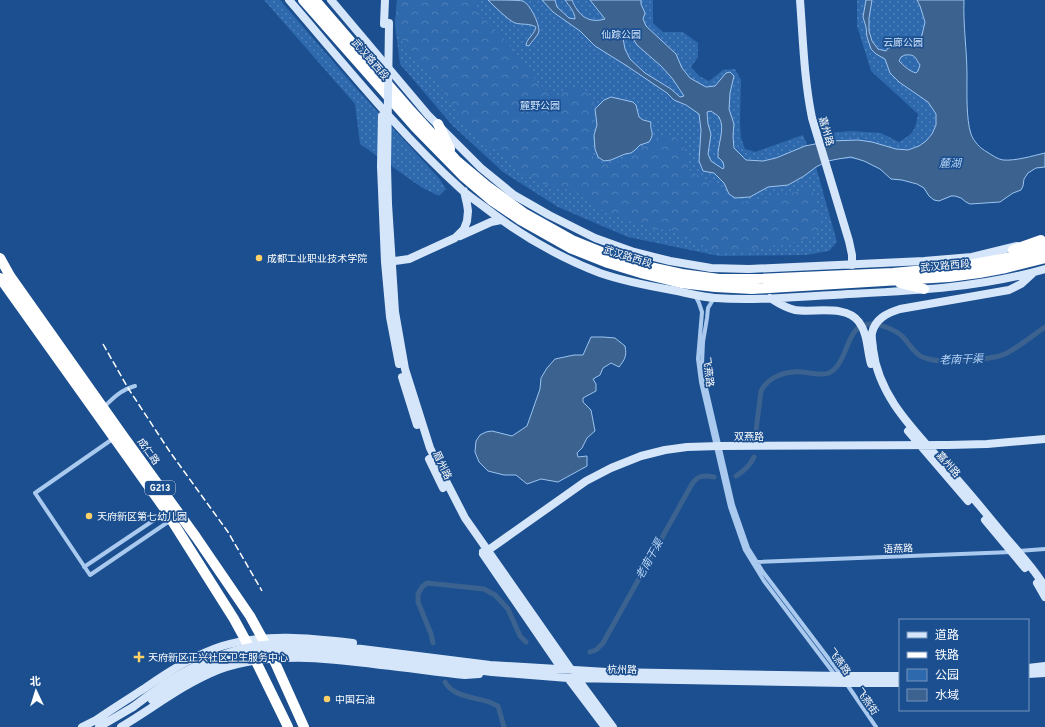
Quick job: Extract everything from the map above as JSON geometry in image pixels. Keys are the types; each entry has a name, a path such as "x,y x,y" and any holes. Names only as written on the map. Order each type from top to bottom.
{"highway":[{"name":"武汉路西段","path":"303,0 415,127 464,177 491,200 516,217 570,248 608,263 681,283 715,287 752,288 949,277 1006,268 1045,258"},
{"name":"武汉路西段","path":"315,0 411,111 456,160 524,214 574,241 611,256 645,266 682,274 719,279 756,279 893,272 970,265 1011,257 1044,242"},
{"path":"438,124 456,160"},
{"name":"成仁路","path":"0,258 10,276 103,408 117,436 234,619 288,727"},
{"name":"成仁路","path":"0,278 117,436 196,537 250,616 273,658 304,727"},
{"path":"892,281 924,289"}],"main road":[{"path":"289,0 408,137 464,191 501,220 547,248 574,262 603,274 648,286 695,295 714,298 741,299 924,289 982,283 1033,273 1045,269"},
{"path":"331,0 428,115 481,168 514,195 548,215 595,238 634,252 670,261 711,268 749,269 852,265 972,257 1044,242"},
{"path":"385,0 387,24"},
{"path":"390,0 387,24 384,166 389,262 395,312 406,370 430,448 465,518 485,552 568,678 605,727"},
{"name":"嘉州路","path":"800,0 807,92 812,118 849,241 852,255 852,265"},
{"path":"455,238 464,228 467,221 468,211 464,191"},
{"path":"389,262 409,259 491,222 501,220"},
{"path":"924,446 887,392 879,371 872,338 874,328 878,320 886,314 900,309 1009,290 1021,284 1033,273"},
{"path":"770,298 782,305 796,310 843,312 850,314 859,322 864,331 868,354 874,374 886,400 924,446 947,467 1045,587"},
{"name":"双燕路","path":"485,552 586,481 611,468 642,456 665,450 687,447 718,446 924,446 987,444 1045,439"},
{"path":"1015,551 1045,597"},
{"path":"485,552 613,727"},
{"path":"82,727 96,720 182,664 203,653 223,646 263,638 287,637 316,639 470,658 491,669"},
{"name":"杭州路","path":"134,709 166,683 188,670 214,658 249,647 283,643 308,644 346,651 568,678 841,678 899,676"},
{"path":"121,727 169,696 218,671 236,664 273,658 346,660 465,675 491,669"},
{"path":"1029,668 1045,666"},
{"name":"杭州路","path":"491,669 562,669 607,672 841,678 899,683"},
{"path":"1029,674 1045,673"},
{"path":"99,727 134,709"},
{"path":"110,727 134,709"}],"street":[{"name":"飞燕路","path":"695,295 702,312 698,359 701,382 733,505 748,548 755,562 841,678"},
{"name":"飞燕路","path":"714,298 708,308 706,318 702,364 718,446"},
{"path":"103,408 114,396 125,389 135,386"},
{"path":"117,436 35,493 90,575 169,516"},
{"path":"84,567 169,516"},
{"name":"语燕路","path":"755,562 1045,549"},
{"name":"飞燕街","path":"841,678 876,727"}],"green space":[{"path":"264,0 280,0 355,87 439,178 446,189 439,196 421,187 360,144 355,104"},
{"name":"麓野公园","path":"397,0 653,0 653,23 663,32 683,32 698,43 698,57 691,67 699,76 709,81 723,70 735,69 741,80 740,124 741,138 745,149 755,152 803,135 816,167 837,242 829,251 806,255 719,256 628,237 558,207 503,172 452,125 400,64 395,25"},
{"name":"麓野公园","path":"397,0 474,0 478,14 516,53 537,82 556,98 567,88 580,89 585,91 594,102 595,123 592,140 593,157 601,165 620,161 659,137 676,138 684,146 690,171 719,187 728,197 741,202 776,197 811,187 817,202 822,228 806,240 740,252 718,253 669,229 654,230 633,221 606,213 571,189 544,185 522,172 501,153 481,141 464,124 446,95 431,76 412,58 395,25"},
{"name":"云廊公园","path":"857,0 946,0 955,196 937,201 917,183 893,179 881,169 870,163 846,158 833,160 828,133 851,131 881,133 899,142 911,134 916,124 918,114 871,71 857,26"}],"water":[{"path":"488,0 512,0 523,1 526,3 536,19 539,28 537,35 529,46 526,45 536,27 515,23 501,13"},
{"name":"麓湖","path":"542,0 555,0 557,7 569,18 575,19 573,11 565,0 572,0 577,10 584,17 599,20 605,19 590,0 641,0 645,13 643,19 646,26 676,54 682,68 690,78 706,87 715,86 726,73 730,72 734,76 730,93 729,109 734,124 734,148 746,160 763,161 776,158 805,146 830,141 858,140 872,142 896,149 908,150 919,146 926,141 932,134 936,125 936,114 928,102 899,82 890,73 885,59 871,49 863,17 866,0 872,0 869,18 869,31 872,41 878,49 886,51 888,48 919,40 922,35 925,22 917,0 964,0 967,97 969,128 972,137 982,149 1003,160 1019,159 1045,153 1045,167 1036,168 1028,173 1024,179 1021,190 1013,193 1000,202 970,204 955,196 939,201 934,200 929,196 924,188 917,184 891,179 880,169 864,161 851,157 828,161 788,185 768,187 750,197 735,198 729,194 724,183 714,173 703,171 699,161 701,130 699,114 686,105 674,100 667,93 595,46 580,31 553,12","holes":["622,33 630,34 637,45 672,78 684,96 680,97 671,89 645,73 630,59 625,49","905,55 916,58 920,65 916,73 909,70 899,61 901,57","711,111 717,115 721,122 722,127 718,157 723,162 723,169 711,161 708,154 711,134 707,112"]},
{"path":"611,97 633,102 636,105 639,117 643,120 651,122 652,136 649,142 640,145 631,153 604,161 598,157 595,149 594,135 597,125 595,109 604,100"},
{"path":"591,337 615,338 625,346 626,355 619,367 611,363 603,368 600,375 593,379 596,384 596,391 583,398 583,402 591,410 595,431 587,438 582,448 577,453 578,457 587,456 587,466 558,482 541,479 527,484 516,475 504,475 488,471 479,462 475,452 476,441 480,435 492,431 512,436 527,426 540,389 541,378 547,368 555,359 574,355 583,355"}],"waterway":[{"name":"老南干渠","path":"756,431 761,391 764,386 773,378 784,373 829,373 840,361 851,337 861,326 873,324 896,332 903,337 914,351 921,356 936,361 983,359 1000,356 1015,348 1045,327"},
{"name":"老南干渠","path":"736,476 751,463 754,457"},
{"name":"老南干渠","path":"590,652 596,650 603,643 692,484 702,476 714,477"},
{"name":"老南干渠","path":"433,643 431,634 418,602 418,594 422,587 427,583 484,589 495,595 508,609 520,636 526,642"},
{"name":"老南干渠","path":"445,682 453,691 459,694 498,706 504,727"}],"railway":[{"path":"103,344 128,388 170,452 228,532 262,591"}],"place":[{"name":"成都工业职业技术学院","path":"259,258"},
{"name":"天府新区第七幼儿园","path":"89,516"},
{"name":"天府新区正兴社区卫生服务中心","path":"139,657"},
{"name":"中国石油","path":"327,699"}],"park label":[{"name":"仙踪公园","path":"621,34"}]}
